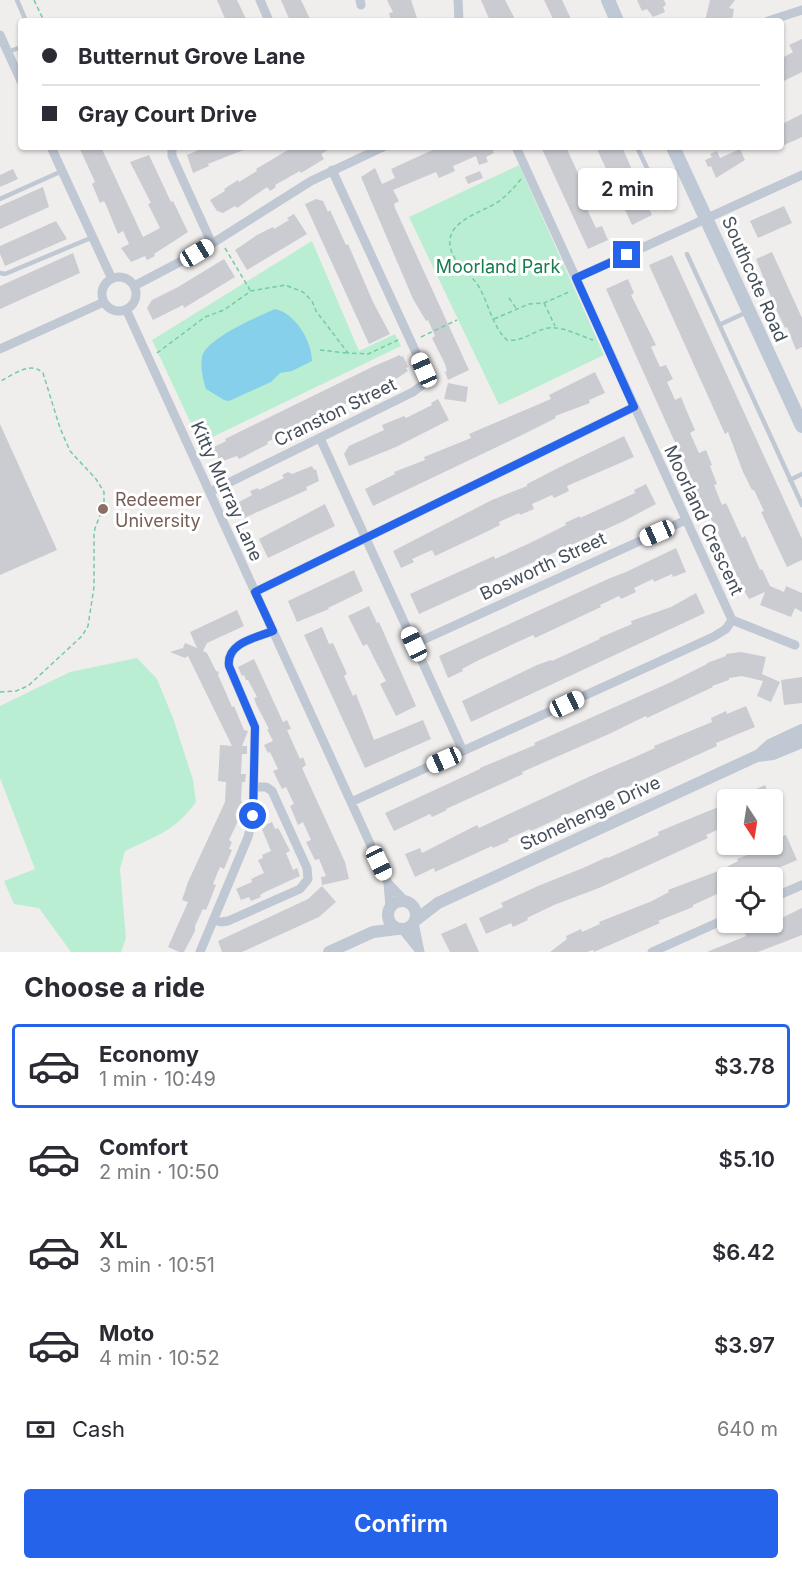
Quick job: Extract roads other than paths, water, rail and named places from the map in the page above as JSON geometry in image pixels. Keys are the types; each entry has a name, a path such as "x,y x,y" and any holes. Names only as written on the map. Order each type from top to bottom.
{"main road":[{"path":"608,0 616,18"},
{"name":"Southcote Road","path":"674,150 708,218 802,426"}],"street":[{"path":"260,0 268,18"},
{"path":"458,0 459,18"},
{"path":"777,18 802,10"},
{"path":"0,35 18,74"},
{"path":"52,150 112,279"},
{"path":"172,150 172,156 212,244"},
{"path":"134,286 168,270 332,170 376,150"},
{"name":"Moorland Crescent","path":"351,802 713,637 726,628 732,620 517,150"},
{"name":"Cranston Street","path":"210,492 420,388 425,383 425,377 408,335 332,170"},
{"path":"576,278 802,175"},
{"path":"122,278 134,286 134,302 126,309 111,309 104,302 102,291 112,279 122,278"},
{"path":"0,349 104,302"},
{"name":"Kitty Murray Lane","path":"126,309 388,883 407,901"},
{"path":"255,592 634,407"},
{"path":"320,438 463,751"},
{"name":"Bosworth Street","path":"414,644 686,520"},
{"path":"732,620 795,645"},
{"path":"200,952 248,837 253,816 255,727 229,666 228,658 236,646 273,631"},
{"name":"Stonehenge Drive","path":"415,921 438,903 758,756 770,746 802,730"},
{"name":"Stonehenge Drive","path":"758,756 773,754 802,742"},
{"path":"213,920 228,921 300,889 308,879 307,868 272,791 266,787 255,787"},
{"name":"Kitty Murray Lane","path":"388,883 389,909"},
{"path":"783,893 802,885"},
{"path":"373,932 397,901 407,901 415,908 419,951"},
{"name":"Stonehenge Drive","path":"407,901 438,903"},
{"path":"389,909 391,924 400,929 419,951"},
{"path":"329,952 373,932 407,929 415,921"},
{"path":"652,952 717,923"}],"lane":[{"path":"17,0 25,18"},
{"path":"8,52 18,48"},
{"path":"638,150 666,208"},
{"path":"0,199 62,171"},
{"path":"0,273 5,274 93,237"},
{"path":"687,254 802,505"},
{"path":"719,325 750,311"},
{"path":"790,480 802,474"}],"water":[{"path":"275,309 289,316 301,329 309,345 312,361 292,371 280,373 271,382 229,401 206,389 201,365 205,350 222,336"}],"place":[{"name":"Redeemer University","path":"103,509"}],"park label":[{"name":"Moorland Park","path":"498,266"}]}
